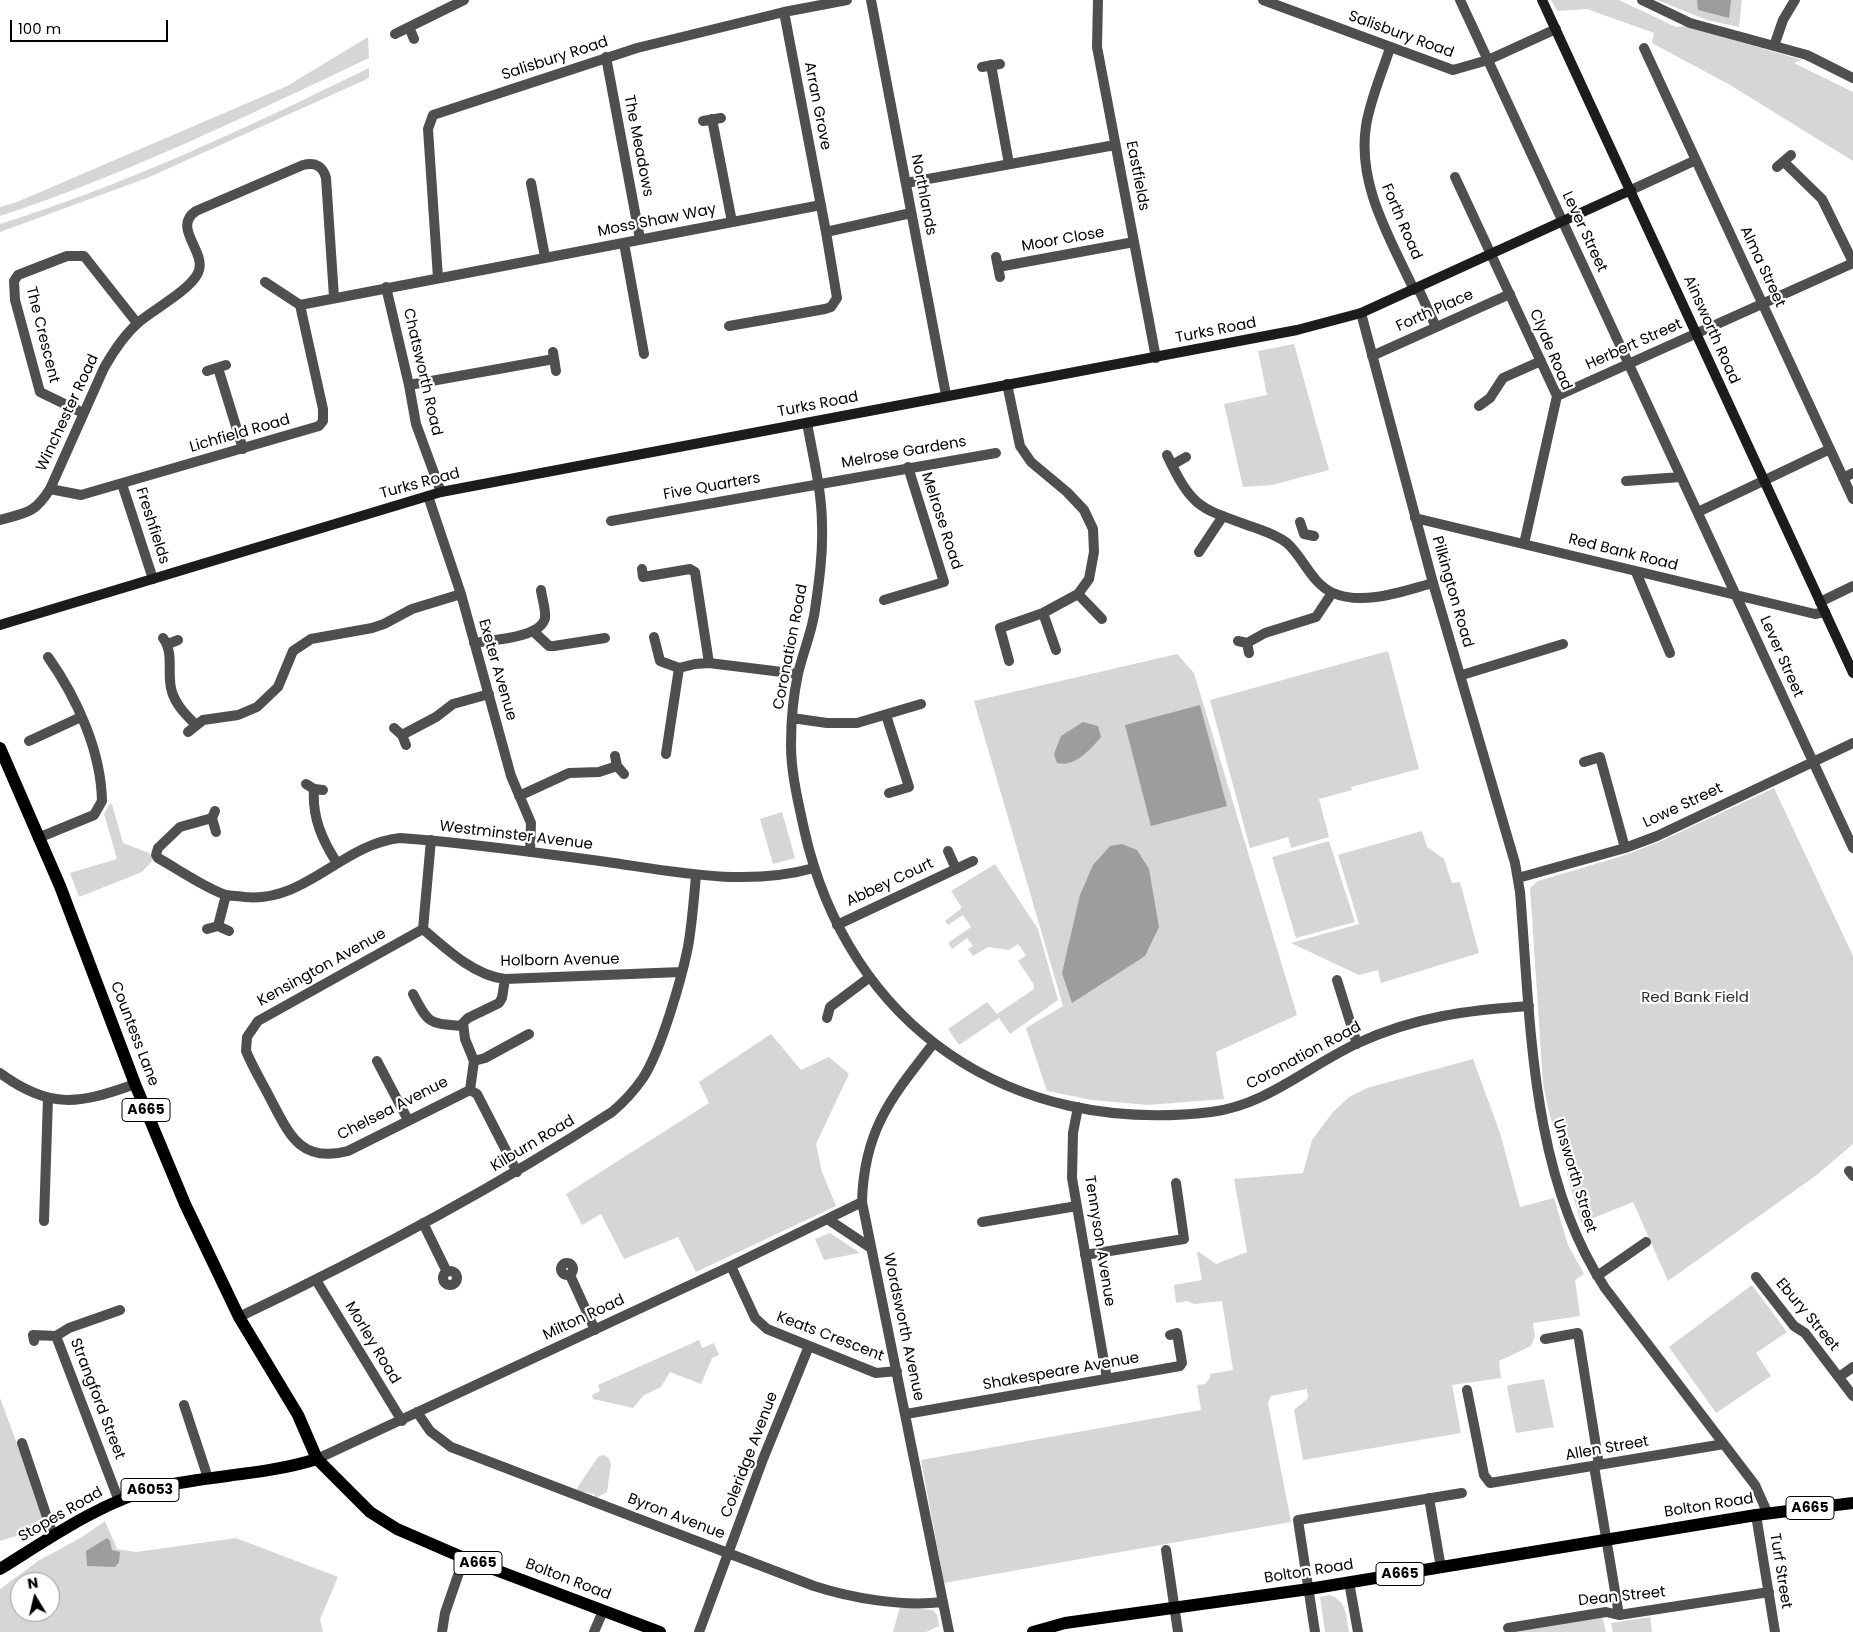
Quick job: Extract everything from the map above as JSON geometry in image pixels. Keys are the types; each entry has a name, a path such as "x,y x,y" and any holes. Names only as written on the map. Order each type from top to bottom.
{"main road":[{"name":"Countess Lane","path":"0,748 60,886 135,1084 192,1222 240,1317 298,1415 317,1459"},
{"name":"Stopes Road","path":"0,1570 53,1535 119,1501 158,1488 208,1478 289,1468 317,1459"},
{"name":"Bolton Road","path":"317,1459 349,1492 384,1521 397,1529 464,1558 660,1632"},
{"name":"A665","path":"1762,1514 1853,1503"},
{"name":"Bolton Road","path":"1033,1632 1065,1624 1309,1589 1762,1514"}],"street":[{"path":"395,34 464,0"},
{"name":"Salisbury Road","path":"438,278 428,129 430,120 437,113 606,57 784,12 847,0"},
{"name":"Northlands","path":"871,0 946,395"},
{"name":"Eastfields","path":"1098,0 1097,47 1156,358"},
{"name":"Salisbury Road","path":"1263,0 1453,70 1488,60 1556,29"},
{"name":"Lever Street","path":"1460,0 1853,848"},
{"name":"Ainsworth Road","path":"1542,0 1853,673"},
{"path":"1642,0 1690,23 1808,55 1853,78"},
{"path":"1774,46 1783,20 1795,0"},
{"name":"Arran Grove","path":"784,12 821,205"},
{"path":"409,27 414,39"},
{"name":"Forth Road","path":"1390,48 1368,114 1364,141 1365,166 1378,212 1436,328"},
{"name":"Alma Street","path":"1644,48 1853,499"},
{"name":"The Meadows","path":"606,57 640,240"},
{"path":"991,65 1009,164"},
{"path":"712,120 732,222"},
{"path":"906,183 1115,145"},
{"path":"1631,190 1696,160"},
{"path":"1784,161 1822,199 1853,262"},
{"name":"Winchester Road","path":"0,520 37,508 50,489 104,368 137,323 187,285 199,272 199,258 186,226 190,214 310,163 319,166 326,178 334,297"},
{"name":"Clyde Road","path":"1455,177 1557,396 1524,544"},
{"path":"531,183 545,258"},
{"name":"Turks Road","path":"0,625 441,492 946,395 1293,332 1361,313 1631,190"},
{"path":"729,326 830,307 837,293 821,205"},
{"name":"Moss Shaw Way","path":"300,305 821,205"},
{"path":"826,232 911,213"},
{"name":"Moor Close","path":"998,267 1134,242"},
{"path":"624,243 644,354"},
{"name":"The Crescent","path":"83,413 40,392 15,300 14,281 18,275 68,256 84,256 137,323"},
{"name":"Herbert Street","path":"1557,396 1628,362 1696,334 1853,262"},
{"path":"265,282 300,305"},
{"name":"Chatsworth Road","path":"386,287 409,384 416,424 441,492"},
{"name":"Forth Place","path":"1372,356 1510,294"},
{"name":"Lichfield Road","path":"50,489 81,495 313,429 323,421 323,409 300,305"},
{"name":"Pilkington Road","path":"1361,313 1433,583 1462,676 1518,878"},
{"path":"409,384 554,356 556,371"},
{"path":"1479,406 1490,398 1503,378 1541,361"},
{"path":"207,371 222,366 243,449"},
{"path":"1007,384 1018,437 1025,455 1076,500 1084,510 1092,529 1094,541 1089,579 1078,594 1043,613 1000,628 1009,661"},
{"name":"Coronation Road","path":"806,423 818,484 822,525 820,570 814,615 798,674 792,718 791,748 796,794 814,868 837,924 870,978 908,1023 934,1044 974,1070 1002,1084 1030,1095 1078,1107 1147,1115 1215,1111 1272,1093 1357,1044 1387,1031 1459,1011 1529,1006"},
{"path":"1698,512 1830,449"},
{"name":"Melrose Gardens","path":"818,484 996,453"},
{"path":"1186,457 1169,460 1190,497 1210,511 1274,535 1290,546 1317,579 1332,592 1354,597 1373,597 1433,583"},
{"name":"Melrose Road","path":"884,600 944,582 908,467"},
{"path":"1843,478 1853,473"},
{"path":"1626,481 1681,477"},
{"name":"Freshfields","path":"122,484 153,579"},
{"name":"Five Quarters","path":"611,521 818,484"},
{"name":"Exeter Avenue","path":"428,496 460,594 511,776 531,823 530,852"},
{"path":"1199,552 1214,539 1222,516"},
{"name":"Red Bank Road","path":"1415,518 1815,614 1825,612"},
{"path":"1290,546 1309,535 1300,522"},
{"path":"642,569 643,577 690,569 695,572 710,663"},
{"path":"1636,572 1670,653"},
{"path":"1820,602 1853,586"},
{"path":"474,643 533,631 540,627 544,620 541,590"},
{"path":"1245,646 1265,633 1316,617 1332,592"},
{"path":"178,640 165,641 172,692 192,728 203,720 238,715 257,708 278,687 293,651 311,639 372,628 384,624 412,609 460,594"},
{"path":"1078,594 1102,619"},
{"path":"1043,613 1056,650"},
{"path":"533,631 550,646 605,638"},
{"path":"654,637 660,661 679,668 710,663 798,674"},
{"path":"1462,676 1563,644"},
{"path":"38,838 94,815 102,801 97,761 81,717 61,667 48,657"},
{"path":"666,754 679,668"},
{"path":"406,745 398,731 436,717 452,704 489,694"},
{"path":"792,718 827,723 857,723 921,704"},
{"path":"886,715 909,787 889,793"},
{"path":"29,741 41,732 81,717"},
{"name":"Lowe Street","path":"1518,878 1625,848 1657,836 1853,743"},
{"path":"1584,762 1600,757 1625,848"},
{"path":"519,796 569,773 599,772 616,761 624,774"},
{"path":"314,788 313,805 318,826 325,845 337,863"},
{"name":"Westminster Avenue","path":"216,832 214,814 180,827 158,848 156,855 158,858 226,895 249,897 278,895 306,883 359,851 390,839 431,840 696,875 758,878 792,874 814,868"},
{"path":"423,930 431,840"},
{"name":"Abbey Court","path":"948,851 956,869"},
{"name":"Abbey Court","path":"837,924 973,861"},
{"name":"Kilburn Road","path":"240,1317 316,1280 518,1172 612,1112 636,1088 651,1062 688,948 696,875"},
{"name":"Unsworth Street","path":"1518,878 1540,1116 1570,1223 1585,1257 1597,1276 1755,1485 1762,1514"},
{"path":"218,926 226,895"},
{"path":"207,929 218,926 229,931"},
{"name":"Holborn Avenue","path":"423,930 478,970 494,978 681,972"},
{"name":"Kensington Avenue","path":"245,1043 251,1028 258,1021 423,930"},
{"path":"827,1018 830,1007 870,978"},
{"path":"505,979 502,998 498,1003 468,1018 462,1026 474,1061 470,1090 476,1094 518,1172"},
{"path":"1337,980 1357,1044"},
{"path":"413,994 423,1014 431,1022 462,1026"},
{"path":"474,1061 485,1058 529,1034"},
{"name":"Chelsea Avenue","path":"245,1043 250,1059 287,1131 299,1144 308,1150 326,1155 348,1151 470,1090"},
{"name":"Wordsworth Avenue","path":"934,1044 894,1096 875,1129 864,1162 862,1202 949,1632"},
{"path":"377,1061 408,1120"},
{"path":"0,1073 16,1084 48,1098 82,1100 100,1097 135,1084"},
{"path":"43,1221 48,1098"},
{"name":"Tennyson Avenue","path":"1078,1107 1072,1155 1072,1178 1107,1379"},
{"path":"1085,1255 1184,1239 1176,1183"},
{"name":"Milton Road","path":"317,1459 402,1421 417,1412 829,1220 862,1202"},
{"path":"982,1222 1077,1206"},
{"path":"829,1220 871,1248"},
{"path":"423,1223 447,1272"},
{"path":"1597,1276 1646,1242"},
{"name":"Keats Crescent","path":"731,1266 761,1325 876,1372 897,1371"},
{"path":"570,1275 595,1330"},
{"name":"Ebury Street","path":"1756,1276 1794,1326 1805,1333 1853,1396"},
{"name":"Morley Road","path":"316,1280 402,1421"},
{"name":"Strangford Street","path":"34,1341 33,1335 56,1336 70,1328 120,1309"},
{"name":"Shakespeare Avenue","path":"906,1414 1180,1366 1182,1362 1177,1333 1170,1335"},
{"path":"1545,1339 1578,1334 1619,1615"},
{"name":"Strangford Street","path":"56,1336 119,1501"},
{"name":"Coleridge Avenue","path":"700,1632 809,1346"},
{"path":"1839,1377 1853,1367"},
{"name":"Allen Street","path":"1465,1396 1484,1475 1486,1480 1495,1483 1724,1444"},
{"path":"184,1405 208,1478"},
{"name":"Byron Avenue","path":"417,1412 430,1431 451,1447 729,1554 837,1593 928,1604 942,1602"},
{"path":"22,1443 53,1535"},
{"path":"1316,1632 1298,1520 1462,1492"},
{"path":"1429,1498 1440,1568"},
{"name":"Turf Street","path":"1762,1514 1769,1592 1775,1632"},
{"path":"1166,1550 1178,1632"},
{"path":"442,1632 445,1613 464,1558"},
{"path":"1350,1582 1358,1632"},
{"name":"Dean Street","path":"1508,1628 1606,1612 1619,1615 1769,1592"},
{"path":"594,1632 603,1611"}],"green space":[{"path":"1551,0 1619,0 1676,27 1685,26 1802,60 1794,63 1853,92 1853,161 1730,85 1652,43 1654,33 1587,9 1557,11"},
{"path":"1657,0 1742,0 1739,27 1707,20"},
{"path":"368,37 369,58 141,163 95,182 0,216 0,207 17,202 287,86"},
{"path":"369,68 369,77 365,80 147,178 0,232 0,224 141,173 233,133"},
{"path":"1294,344 1329,470 1272,485 1243,487 1224,404 1267,395 1258,351"},
{"path":"1388,651 1419,769 1351,787 1352,790 1319,799 1329,837 1291,848 1288,837 1250,848 1210,700"},
{"path":"1177,654 1194,673 1297,1015 1216,1052 1224,1099 1148,1105 1092,1100 1047,1091 1026,1028 1063,1006 974,701"},
{"name":"Red Bank Field","path":"1774,788 1853,956 1853,1144 1818,1174 1668,1281 1633,1202 1581,1223 1548,1108 1543,1083 1530,888 1538,881 1622,856 1657,843"},
{"path":"109,804 112,804 123,843 149,853 153,860 142,872 79,897 70,873 117,859 104,814"},
{"path":"782,812 795,858 773,864 760,819"},
{"path":"1422,831 1427,847 1444,859 1452,883 1460,882 1479,953 1381,983 1378,970 1359,975 1291,943 1359,924 1338,855"},
{"path":"1329,841 1355,922 1296,938 1272,857"},
{"path":"995,864 1038,929 1058,1000 1010,1034 999,1018 959,1045 948,1029 987,1002 997,1014 1034,989 1033,983 1018,961 1026,955 1018,944 1009,950 988,947 973,956 968,949 973,946 967,938 952,949 948,943 971,927 963,915 948,925 945,921 962,908 951,891"},
{"path":"771,1034 801,1070 829,1057 849,1074 816,1144 822,1172 836,1206 696,1272 678,1237 624,1259 601,1214 582,1225 566,1194 709,1103 699,1082"},
{"path":"1473,1059 1500,1133 1520,1207 1554,1198 1568,1245 1584,1274 1575,1280 1580,1316 1533,1323 1535,1336 1531,1346 1499,1361 1501,1378 1452,1385 1461,1433 1303,1460 1294,1410 1308,1398 1307,1389 1271,1396 1268,1403 1291,1522 944,1583 921,1460 1201,1410 1197,1385 1205,1384 1210,1378 1210,1374 1233,1370 1222,1301 1194,1304 1187,1301 1176,1303 1174,1285 1202,1280 1197,1253 1199,1252 1216,1264 1247,1252 1234,1179 1303,1173 1312,1140 1333,1112 1349,1097 1367,1088"},
{"path":"830,1233 860,1253 824,1260 815,1239"},
{"path":"1752,1285 1787,1332 1756,1353 1771,1376 1716,1413 1669,1347"},
{"path":"699,1340 702,1348 714,1343 719,1355 712,1358 701,1384 670,1372 661,1387 644,1395 633,1408 593,1399 592,1395 600,1391 598,1385"},
{"path":"1544,1379 1554,1427 1516,1433 1507,1387 1509,1385"},
{"path":"0,1398 46,1522 25,1533 0,1541"},
{"path":"603,1455 608,1457 611,1464 607,1492 594,1497 595,1494 577,1491 577,1488 598,1457"},
{"path":"105,1521 117,1549 136,1552 236,1538 338,1577 320,1619 323,1632 0,1632 0,1589 10,1582 10,1622 60,1622 60,1572 23,1572 38,1561 82,1537"},
{"path":"1329,1595 1335,1597 1345,1609 1349,1632 1325,1632 1320,1597"},
{"path":"900,1607 933,1610 937,1615 939,1626 926,1632 893,1632"},
{"path":"1602,1616 1606,1632 1510,1632"},
{"path":"1650,1617 1652,1632 1613,1632 1611,1623"}],"shaded area":[{"path":"1697,0 1731,0 1729,18 1698,10"},
{"path":"1200,705 1227,806 1151,826 1125,725"},
{"path":"1083,722 1098,726 1101,737 1087,752 1076,760 1070,763 1057,763 1054,754 1061,736"},
{"path":"1122,844 1137,850 1149,869 1159,927 1145,956 1072,1003 1062,973 1080,895 1093,865 1110,846"},
{"path":"107,1538 110,1541 112,1550 120,1552 119,1562 115,1567 87,1566 86,1551"}]}
